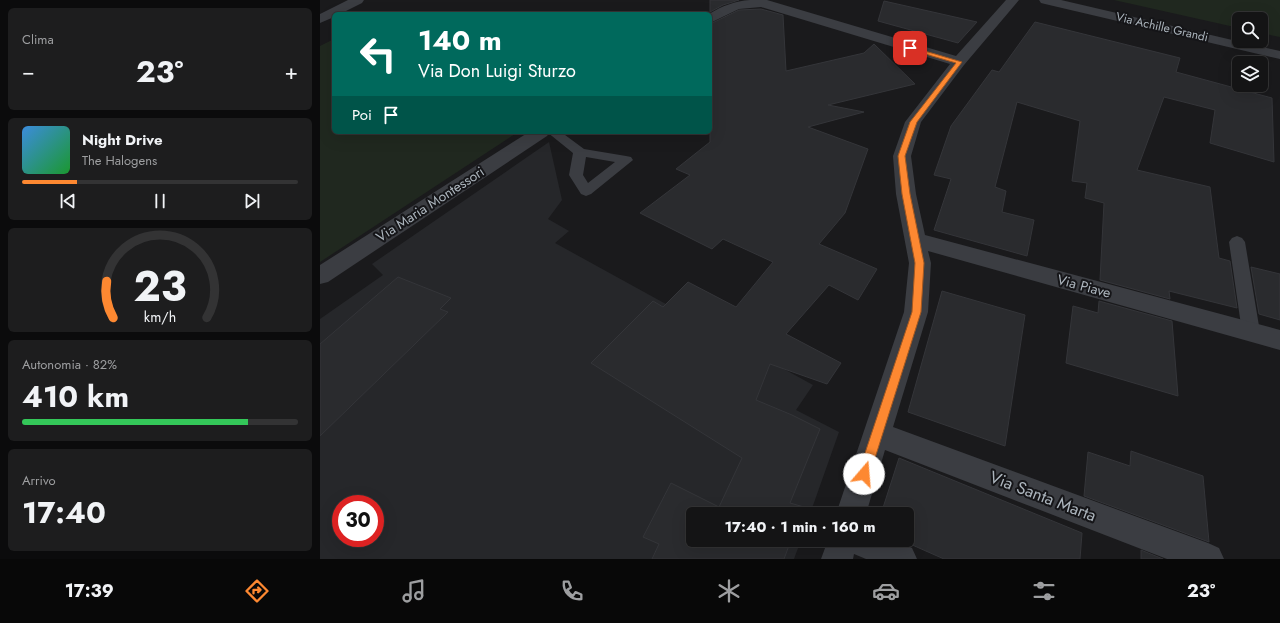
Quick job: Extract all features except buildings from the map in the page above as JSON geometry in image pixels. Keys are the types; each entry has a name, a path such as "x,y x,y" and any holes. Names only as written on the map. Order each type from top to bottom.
{"street":[{"path":"334,12 358,0"},
{"path":"853,507 916,312 920,263 906,194 902,156 914,122 959,62 1013,0"},
{"name":"Via Achille Grandi","path":"1045,0 1280,55"},
{"path":"712,18 740,4 762,3 959,62"},
{"path":"320,19 332,13"},
{"name":"Via Maria Montessori","path":"320,276 538,134"},
{"name":"Via Piave","path":"916,240 1280,340"},
{"name":"Via Santa Marta","path":"877,434 1208,559"},
{"path":"837,559 841,547"},
{"path":"874,547 901,559"}],"lane":[{"path":"556,134 580,152"},
{"path":"1237,242 1251,332"}],"shaded area":[{"path":"1114,0 1280,0 1280,37 1268,34 1268,12 1232,12 1232,26"},
{"path":"332,40 332,134 515,134 320,262 320,46"},
{"path":"549,142 562,200 548,219 569,231 555,243 813,385 796,410 839,432 812,507 686,507 686,547 798,547 794,559 320,559 320,319 383,275 372,264"}],"route":[{"path":"864,474 916,312 920,263 906,194 902,156 914,122 959,62 910,48"}]}
